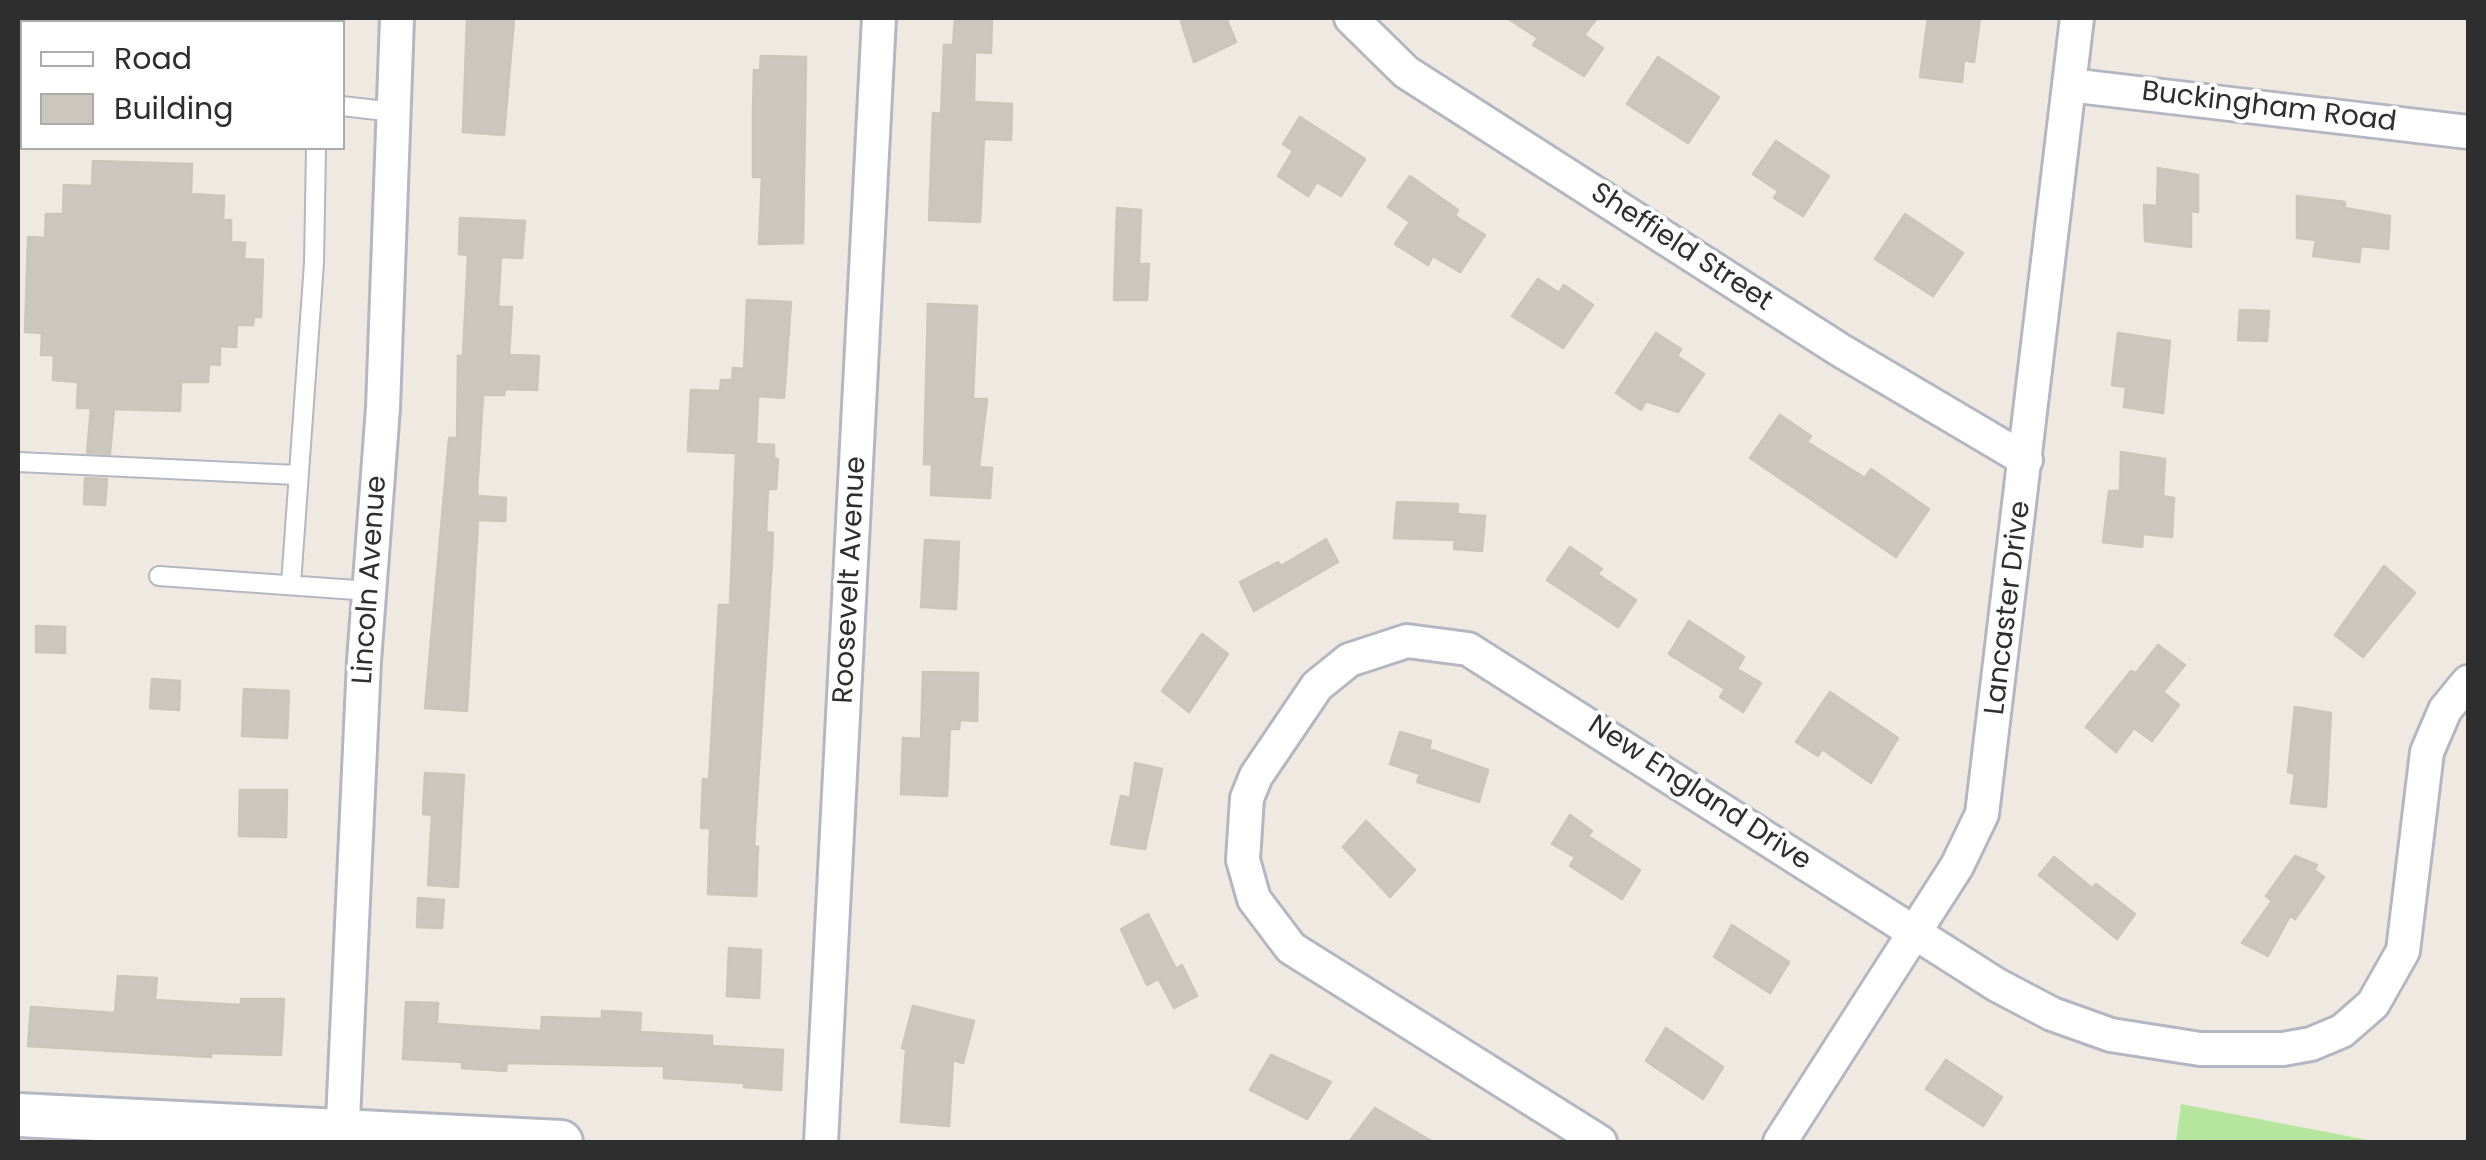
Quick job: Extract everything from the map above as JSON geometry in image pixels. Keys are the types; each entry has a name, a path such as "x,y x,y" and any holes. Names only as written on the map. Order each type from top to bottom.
{"street":[{"name":"Lincoln Avenue","path":"342,1136 397,18"},
{"name":"Roosevelt Avenue","path":"821,1142 879,18"},
{"name":"Sheffield Street","path":"1351,18 1406,72 1840,350 2026,460"},
{"name":"Lancaster Drive","path":"1780,1142 1957,866 1982,814 2077,18"},
{"name":"Buckingham Road","path":"2070,84 2468,132"},
{"name":"New England Drive","path":"1600,1142 1291,948 1254,899 1241,839 1247,798 1256,776 1317,686 1349,660 1407,641 1468,649 1997,985 2052,1014 2110,1035 2200,1048 2283,1049 2342,1031 2373,1004 2404,951 2427,752 2445,710 2468,682"},
{"path":"18,1115 342,1136 562,1142"}],"lane":[{"path":"345,106 394,112"},
{"path":"291,584 314,262 316,150"},
{"path":"18,462 297,474"},
{"path":"158,576 370,591"}],"green space":[{"path":"2181,1104 2378,1142 2176,1142"}],"building":[{"path":"467,18 514,19 504,135 463,132"},
{"path":"955,18 992,18 991,53 975,52 974,102 1012,104 1011,140 984,139 980,222 929,220 933,113 941,114 944,45 953,45"},
{"path":"1180,18 1226,18 1236,42 1194,62"},
{"path":"1507,18 1597,18 1584,35 1603,48 1584,76 1533,45 1538,38"},
{"path":"1928,18 1980,18 1974,62 1964,60 1962,82 1920,77"},
{"path":"761,56 806,57 803,243 759,244 762,177 753,177 753,108 754,70 760,71"},
{"path":"1658,57 1719,97 1688,143 1627,104"},
{"path":"1300,117 1365,159 1341,196 1317,182 1308,196 1278,176 1293,151 1283,144"},
{"path":"1776,141 1829,176 1803,216 1774,198 1778,191 1753,174"},
{"path":"93,161 192,164 191,194 224,196 223,220 231,220 231,242 245,243 244,259 263,260 261,317 254,317 253,325 237,325 236,347 220,346 220,365 209,364 208,382 181,382 180,411 114,409 110,454 87,453 91,408 77,408 78,382 53,380 54,355 41,355 42,333 25,332 28,237 45,238 46,214 63,214 64,185 92,186"},
{"path":"2158,168 2198,175 2198,212 2191,211 2191,247 2145,241 2144,205 2157,206"},
{"path":"1410,176 1458,210 1455,216 1485,235 1460,272 1433,256 1428,265 1395,244 1410,222 1388,207"},
{"path":"2297,196 2345,202 2345,208 2390,216 2388,249 2361,246 2359,262 2313,256 2316,240 2297,238"},
{"path":"1117,208 1141,210 1139,264 1149,264 1147,300 1114,300"},
{"path":"1905,214 1963,253 1933,296 1875,259"},
{"path":"460,218 525,221 522,258 501,257 498,307 512,307 509,355 539,356 537,390 505,389 504,395 483,395 477,492 478,496 506,498 505,521 478,520 467,711 425,708 449,438 457,438 458,356 463,356 468,255 459,254"},
{"path":"1538,279 1559,293 1564,285 1593,305 1563,348 1512,316"},
{"path":"747,300 791,302 784,398 758,396 756,444 774,445 774,459 778,459 776,489 768,489 766,532 773,533 754,846 758,847 756,896 708,894 710,828 701,828 703,779 709,780 719,605 730,605 736,453 688,451 691,390 720,391 721,380 732,380 733,368 744,369"},
{"path":"928,304 977,306 973,399 987,399 979,467 992,468 990,498 931,495 932,464 924,464"},
{"path":"2240,310 2269,311 2267,341 2238,340"},
{"path":"1656,333 1681,349 1677,356 1704,374 1678,412 1646,401 1641,410 1616,393"},
{"path":"2118,333 2170,341 2163,413 2124,407 2126,387 2112,385"},
{"path":"1780,415 1811,436 1807,442 1865,478 1871,469 1929,509 1896,557 1750,458"},
{"path":"2121,452 2165,459 2163,496 2174,498 2172,537 2143,534 2142,547 2103,542 2109,491 2120,491"},
{"path":"85,478 107,479 105,505 84,504"},
{"path":"1397,502 1458,504 1457,514 1485,516 1482,551 1454,549 1455,540 1394,538"},
{"path":"1326,539 1338,562 1254,611 1240,582 1278,562 1281,566"},
{"path":"925,540 959,542 956,609 921,607"},
{"path":"1570,547 1602,569 1597,574 1636,600 1618,627 1547,580"},
{"path":"2384,566 2415,593 2363,657 2335,635"},
{"path":"1689,621 1744,657 1737,669 1761,683 1743,712 1720,697 1725,689 1669,654"},
{"path":"36,626 65,627 65,653 36,652"},
{"path":"1202,634 1228,654 1189,712 1162,691"},
{"path":"2158,645 2185,665 2163,692 2179,705 2152,741 2134,728 2116,752 2086,727 2131,671 2136,673"},
{"path":"923,672 978,673 977,721 960,720 959,729 950,729 947,796 901,794 903,738 921,739"},
{"path":"152,679 180,681 179,710 150,708"},
{"path":"244,689 289,691 287,738 242,736"},
{"path":"1830,692 1898,738 1871,783 1822,749 1818,756 1796,742"},
{"path":"2295,707 2331,713 2326,807 2291,803 2295,774 2288,772"},
{"path":"1400,732 1431,741 1429,749 1488,770 1479,802 1417,782 1420,774 1390,764"},
{"path":"1135,763 1162,769 1145,849 1111,844 1121,796 1130,798"},
{"path":"425,773 464,775 458,887 428,885 432,815 423,814"},
{"path":"240,790 287,790 286,837 239,836"},
{"path":"1570,815 1592,831 1588,836 1640,870 1622,899 1570,866 1575,857 1552,844"},
{"path":"1366,821 1415,870 1390,897 1343,847"},
{"path":"2295,856 2317,865 2314,870 2324,877 2295,919 2290,916 2268,956 2242,943 2272,901 2266,896"},
{"path":"2054,857 2092,888 2096,884 2135,914 2117,939 2039,875"},
{"path":"418,898 444,900 442,928 417,927"},
{"path":"1148,914 1176,969 1182,965 1197,996 1174,1008 1159,980 1164,976 1147,985 1121,929"},
{"path":"1732,925 1789,962 1770,993 1714,957"},
{"path":"729,948 761,950 759,998 727,996"},
{"path":"118,976 157,978 155,1000 241,1005 241,999 284,999 281,1055 211,1053 211,1057 28,1046 31,1007 115,1013"},
{"path":"406,1002 438,1003 437,1024 541,1031 542,1017 602,1019 602,1011 641,1013 640,1032 712,1036 712,1046 783,1050 781,1090 744,1087 744,1083 664,1078 664,1066 507,1063 506,1071 462,1068 462,1062 403,1059"},
{"path":"913,1006 974,1021 963,1063 953,1060 949,1126 901,1122 906,1049 902,1048"},
{"path":"1666,1028 1723,1067 1703,1099 1646,1061"},
{"path":"1271,1055 1331,1082 1307,1119 1250,1090"},
{"path":"1946,1060 2002,1097 1983,1126 1926,1089"},
{"path":"1375,1108 1433,1142 1349,1142"}]}
